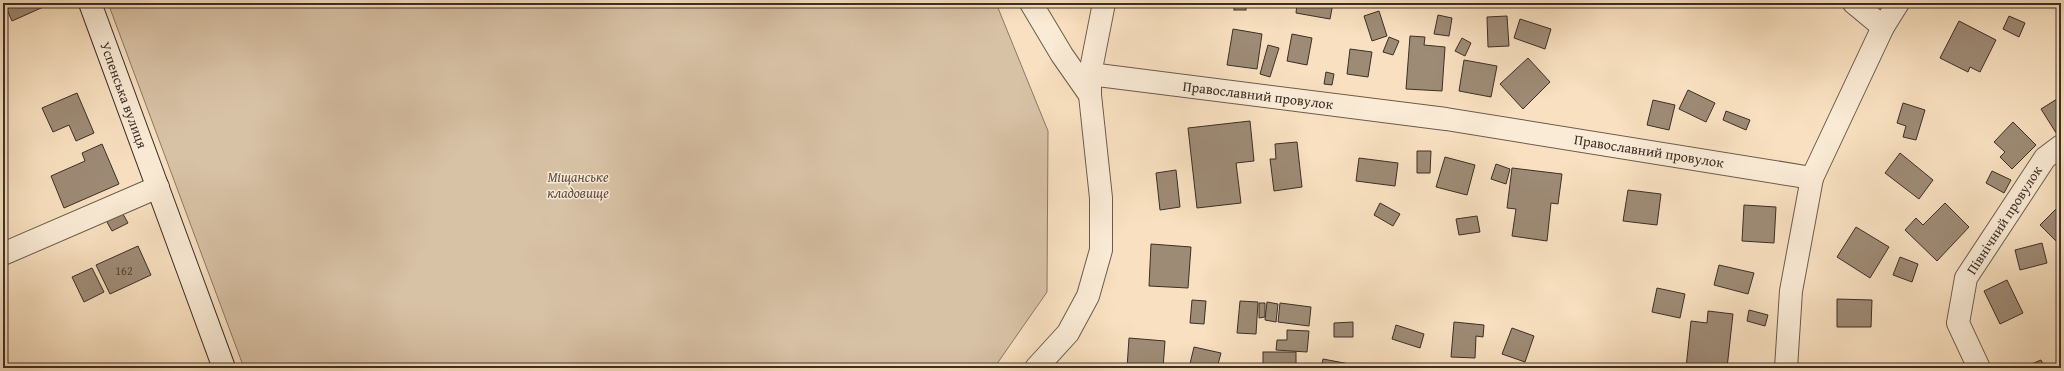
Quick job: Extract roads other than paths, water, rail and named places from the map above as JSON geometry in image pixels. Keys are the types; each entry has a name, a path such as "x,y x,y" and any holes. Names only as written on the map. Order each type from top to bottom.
{"street":[{"name":"Успенська вулиця","path":"90,3 224,368"},
{"path":"1031,3 1062,55 1090,85"},
{"path":"1036,368 1068,332 1088,296 1101,250 1101,198 1090,85 1104,3"},
{"path":"1854,3 1883,27"},
{"path":"1786,368 1791,291 1812,178 1883,27 1898,3"},
{"name":"Православний провулок","path":"1090,85 1486,124 1812,178"},
{"name":"Північний провулок","path":"1979,368 1958,323 1966,278 2045,158 2061,146"},
{"path":"3,254 158,187"}],"park label":[{"name":"Міщанське кладовище","path":"578,186"}]}
